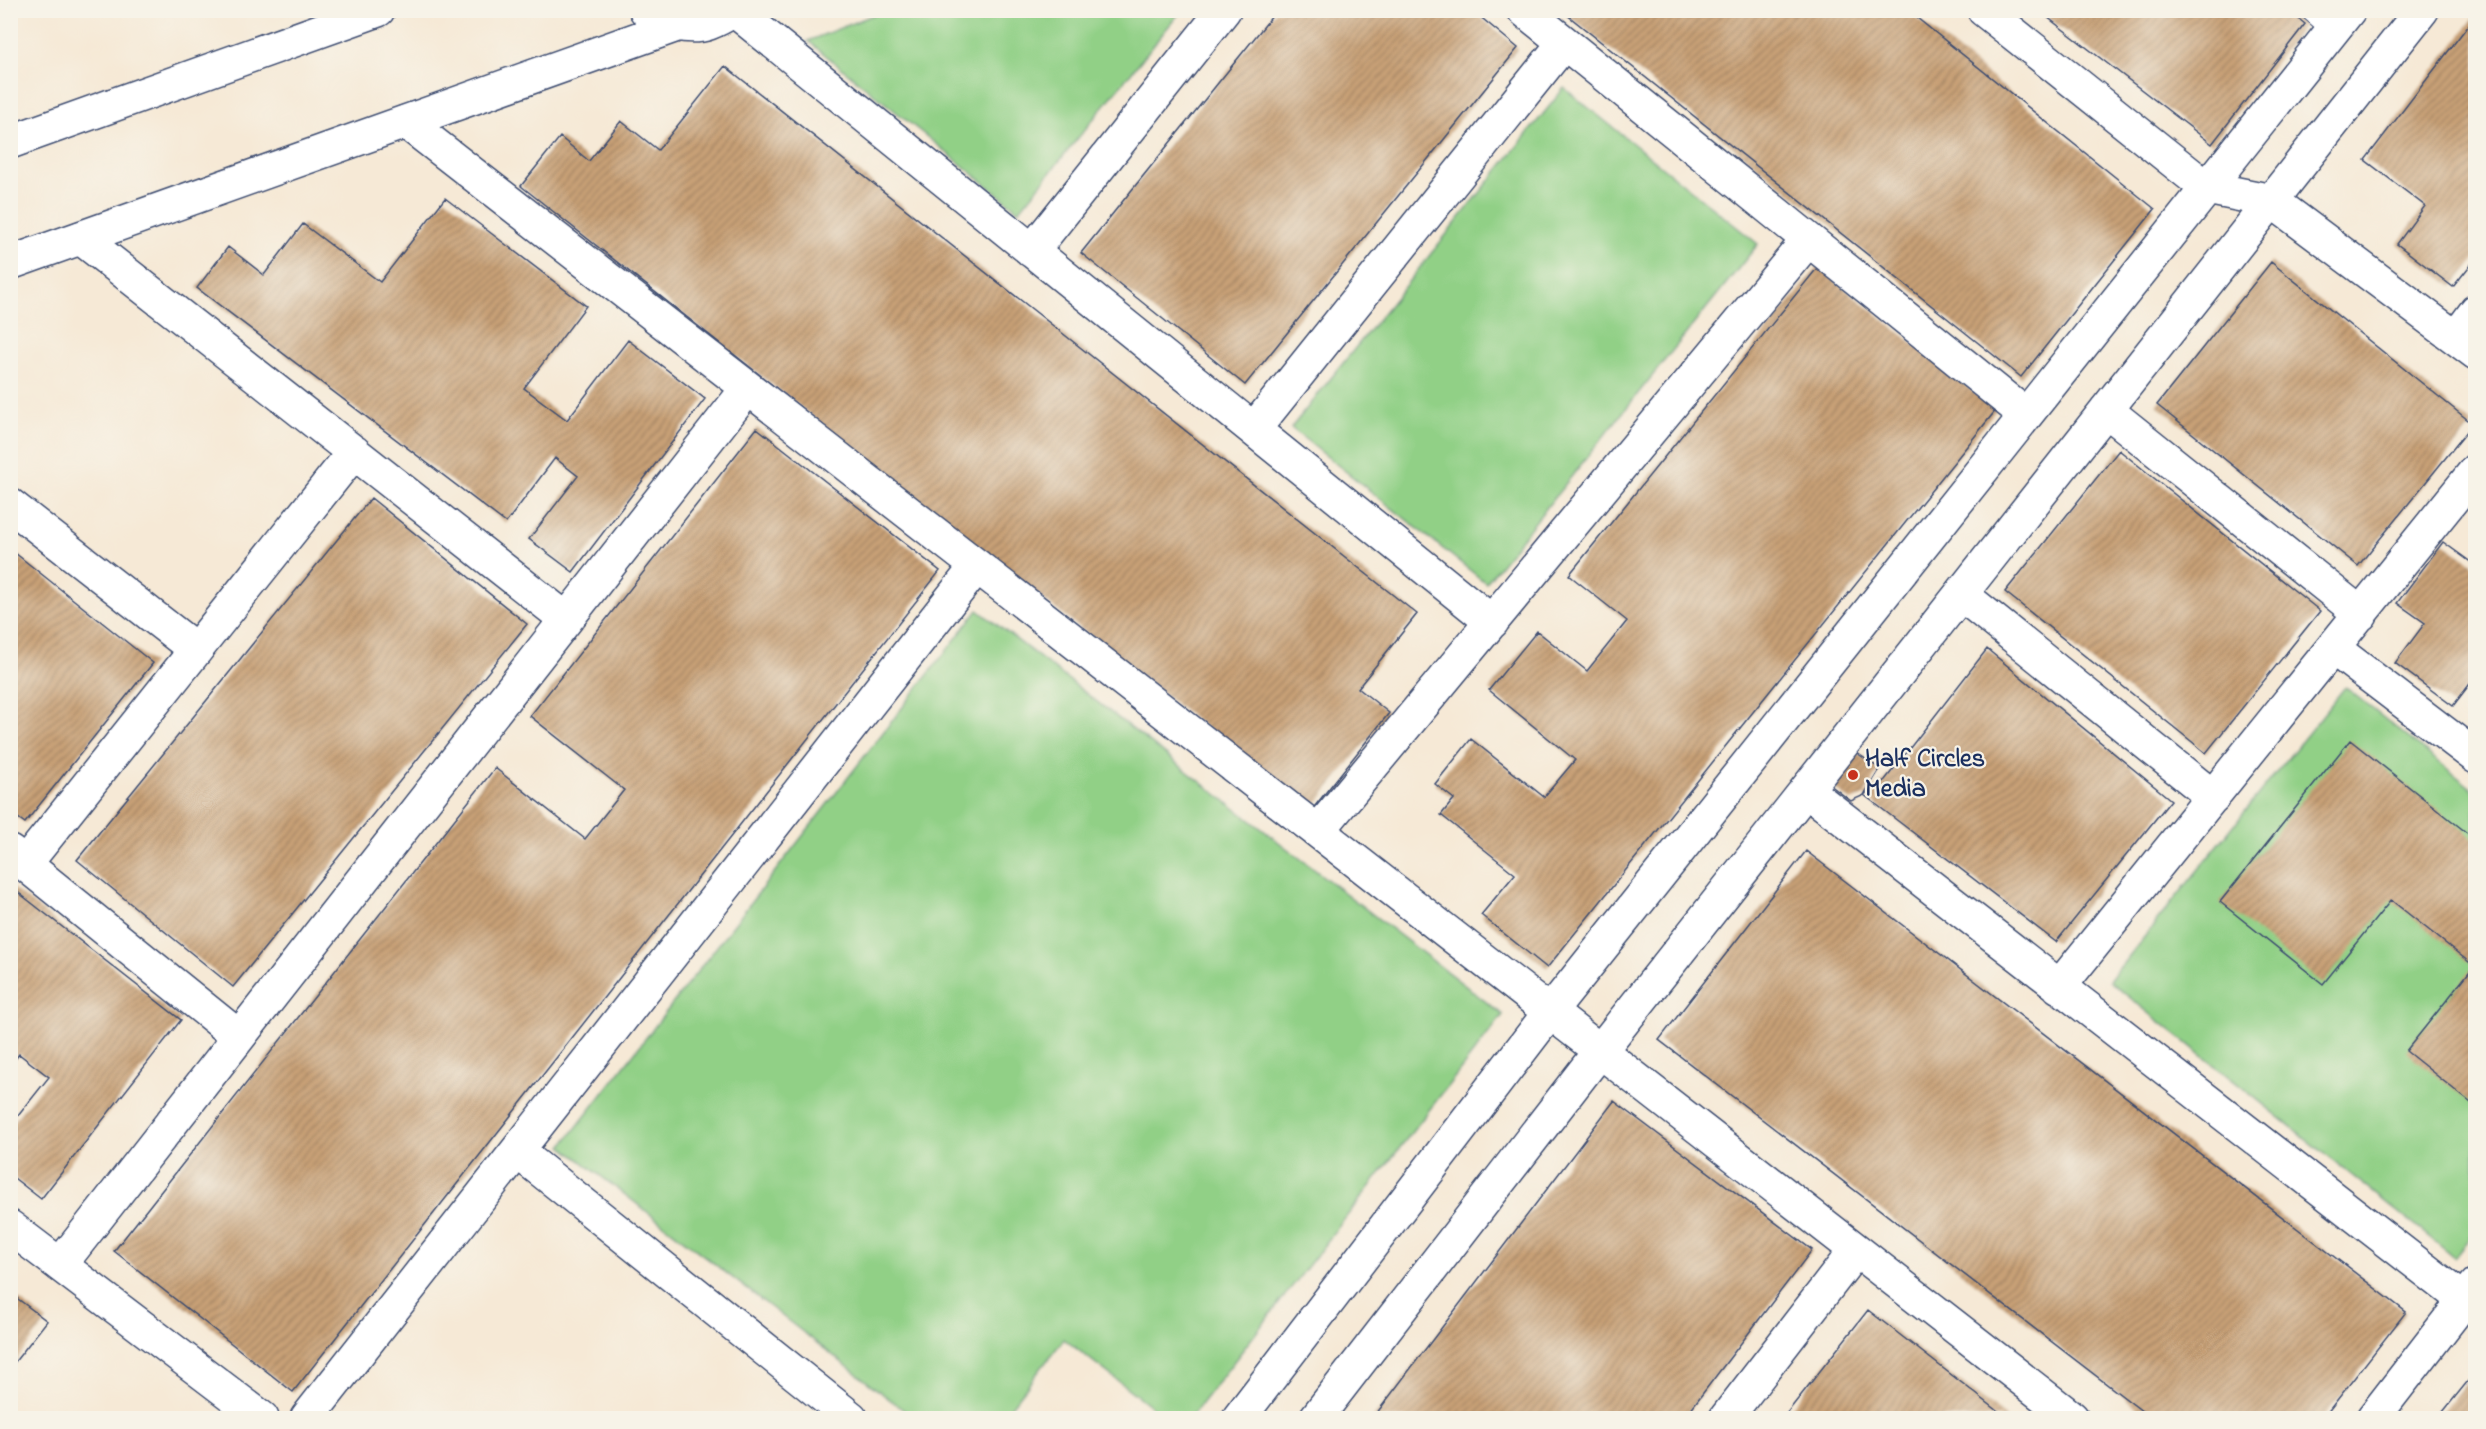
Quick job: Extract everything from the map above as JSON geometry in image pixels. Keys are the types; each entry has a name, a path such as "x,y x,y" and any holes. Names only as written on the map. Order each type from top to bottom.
{"street":[{"path":"10,142 378,10"},
{"path":"646,10 653,16 677,25"},
{"path":"10,263 677,25 706,24 734,10 1492,622"},
{"path":"1032,250 1224,10"},
{"path":"1524,10 2026,415"},
{"path":"1984,10 2207,188 2272,201 2466,345 2475,311"},
{"path":"1316,1419 1600,1051 2422,10"},
{"path":"1239,1419 1550,1012 2207,188 2331,17"},
{"path":"1254,429 1564,43"},
{"path":"406,122 2072,1419"},
{"path":"81,238 566,619"},
{"path":"1318,831 1808,240"},
{"path":"60,1265 748,388"},
{"path":"2106,411 2361,614"},
{"path":"239,1037 18,858 196,650 354,452"},
{"path":"2059,987 2475,470"},
{"path":"10,505 196,650"},
{"path":"307,1419 977,566"},
{"path":"1960,594 2213,797"},
{"path":"2333,648 2475,757"},
{"path":"1806,790 2059,987 2470,1292 2373,1419"},
{"path":"518,1151 851,1419"},
{"path":"10,1227 262,1419"},
{"path":"1726,1419 1856,1250"}],"green space":[{"path":"885,10 1181,11 1019,211 808,41"},
{"path":"1564,88 1758,244 1486,583 1291,428"},
{"path":"978,610 1503,1015 1190,1418 1166,1418 1064,1339 1002,1418 914,1418 562,1146"},
{"path":"2345,687 2475,791 2475,1231 2454,1257 2109,981"}],"building":[{"path":"1277,10 1472,10 1518,48 1245,385 1081,253"},
{"path":"1561,10 1907,10 2155,209 2021,377"},
{"path":"2038,10 2288,10 2305,24 2212,144"},
{"path":"2476,15 2476,258 2453,287 2397,244 2425,206 2365,160"},
{"path":"725,66 1417,614 1358,688 1389,713 1311,811 521,186 560,137 589,161 621,121 658,150"},
{"path":"445,198 586,306 524,388 567,420 628,340 705,399 573,572 529,539 578,476 555,458 506,523 197,288 228,247 264,275 303,224 380,282"},
{"path":"2271,262 2473,424 2358,566 2157,405"},
{"path":"1818,267 1996,410 1547,968 1481,915 1515,874 1441,815 1454,799 1435,784 1471,739 1544,797 1575,760 1489,690 1537,631 1587,671 1627,621 1569,575"},
{"path":"757,428 940,571 293,1392 114,1251 495,768 585,839 624,790 530,716"},
{"path":"2119,450 2320,611 2206,753 2005,592"},
{"path":"371,498 527,624 233,987 77,860"},
{"path":"2443,542 2476,566 2476,676 2453,706 2395,663 2425,623 2397,603"},
{"path":"10,549 153,663 25,823 10,812"},
{"path":"1987,649 2171,800 2056,942 1864,795 1885,780"},
{"path":"2350,740 2476,840 2476,1107 2406,1051 2474,966 2391,900 2323,984 2220,902"},
{"name":"Half Circles Media","path":"1851,749 1880,769 1864,795 1851,801 1825,781"},
{"path":"1806,851 2406,1312 2323,1418 2151,1418 1659,1040"},
{"path":"10,886 181,1020 41,1199 10,1175 10,1126 49,1077 19,1054 10,1066"},
{"path":"1614,1101 1812,1250 1684,1418 1373,1418"},
{"path":"10,1293 47,1321 10,1368"},
{"path":"1868,1310 2007,1418 1783,1418"},
{"path":"2476,1371 2476,1418 2438,1418"}],"place":[{"name":"Half Circles Media","path":"1853,775"}]}
